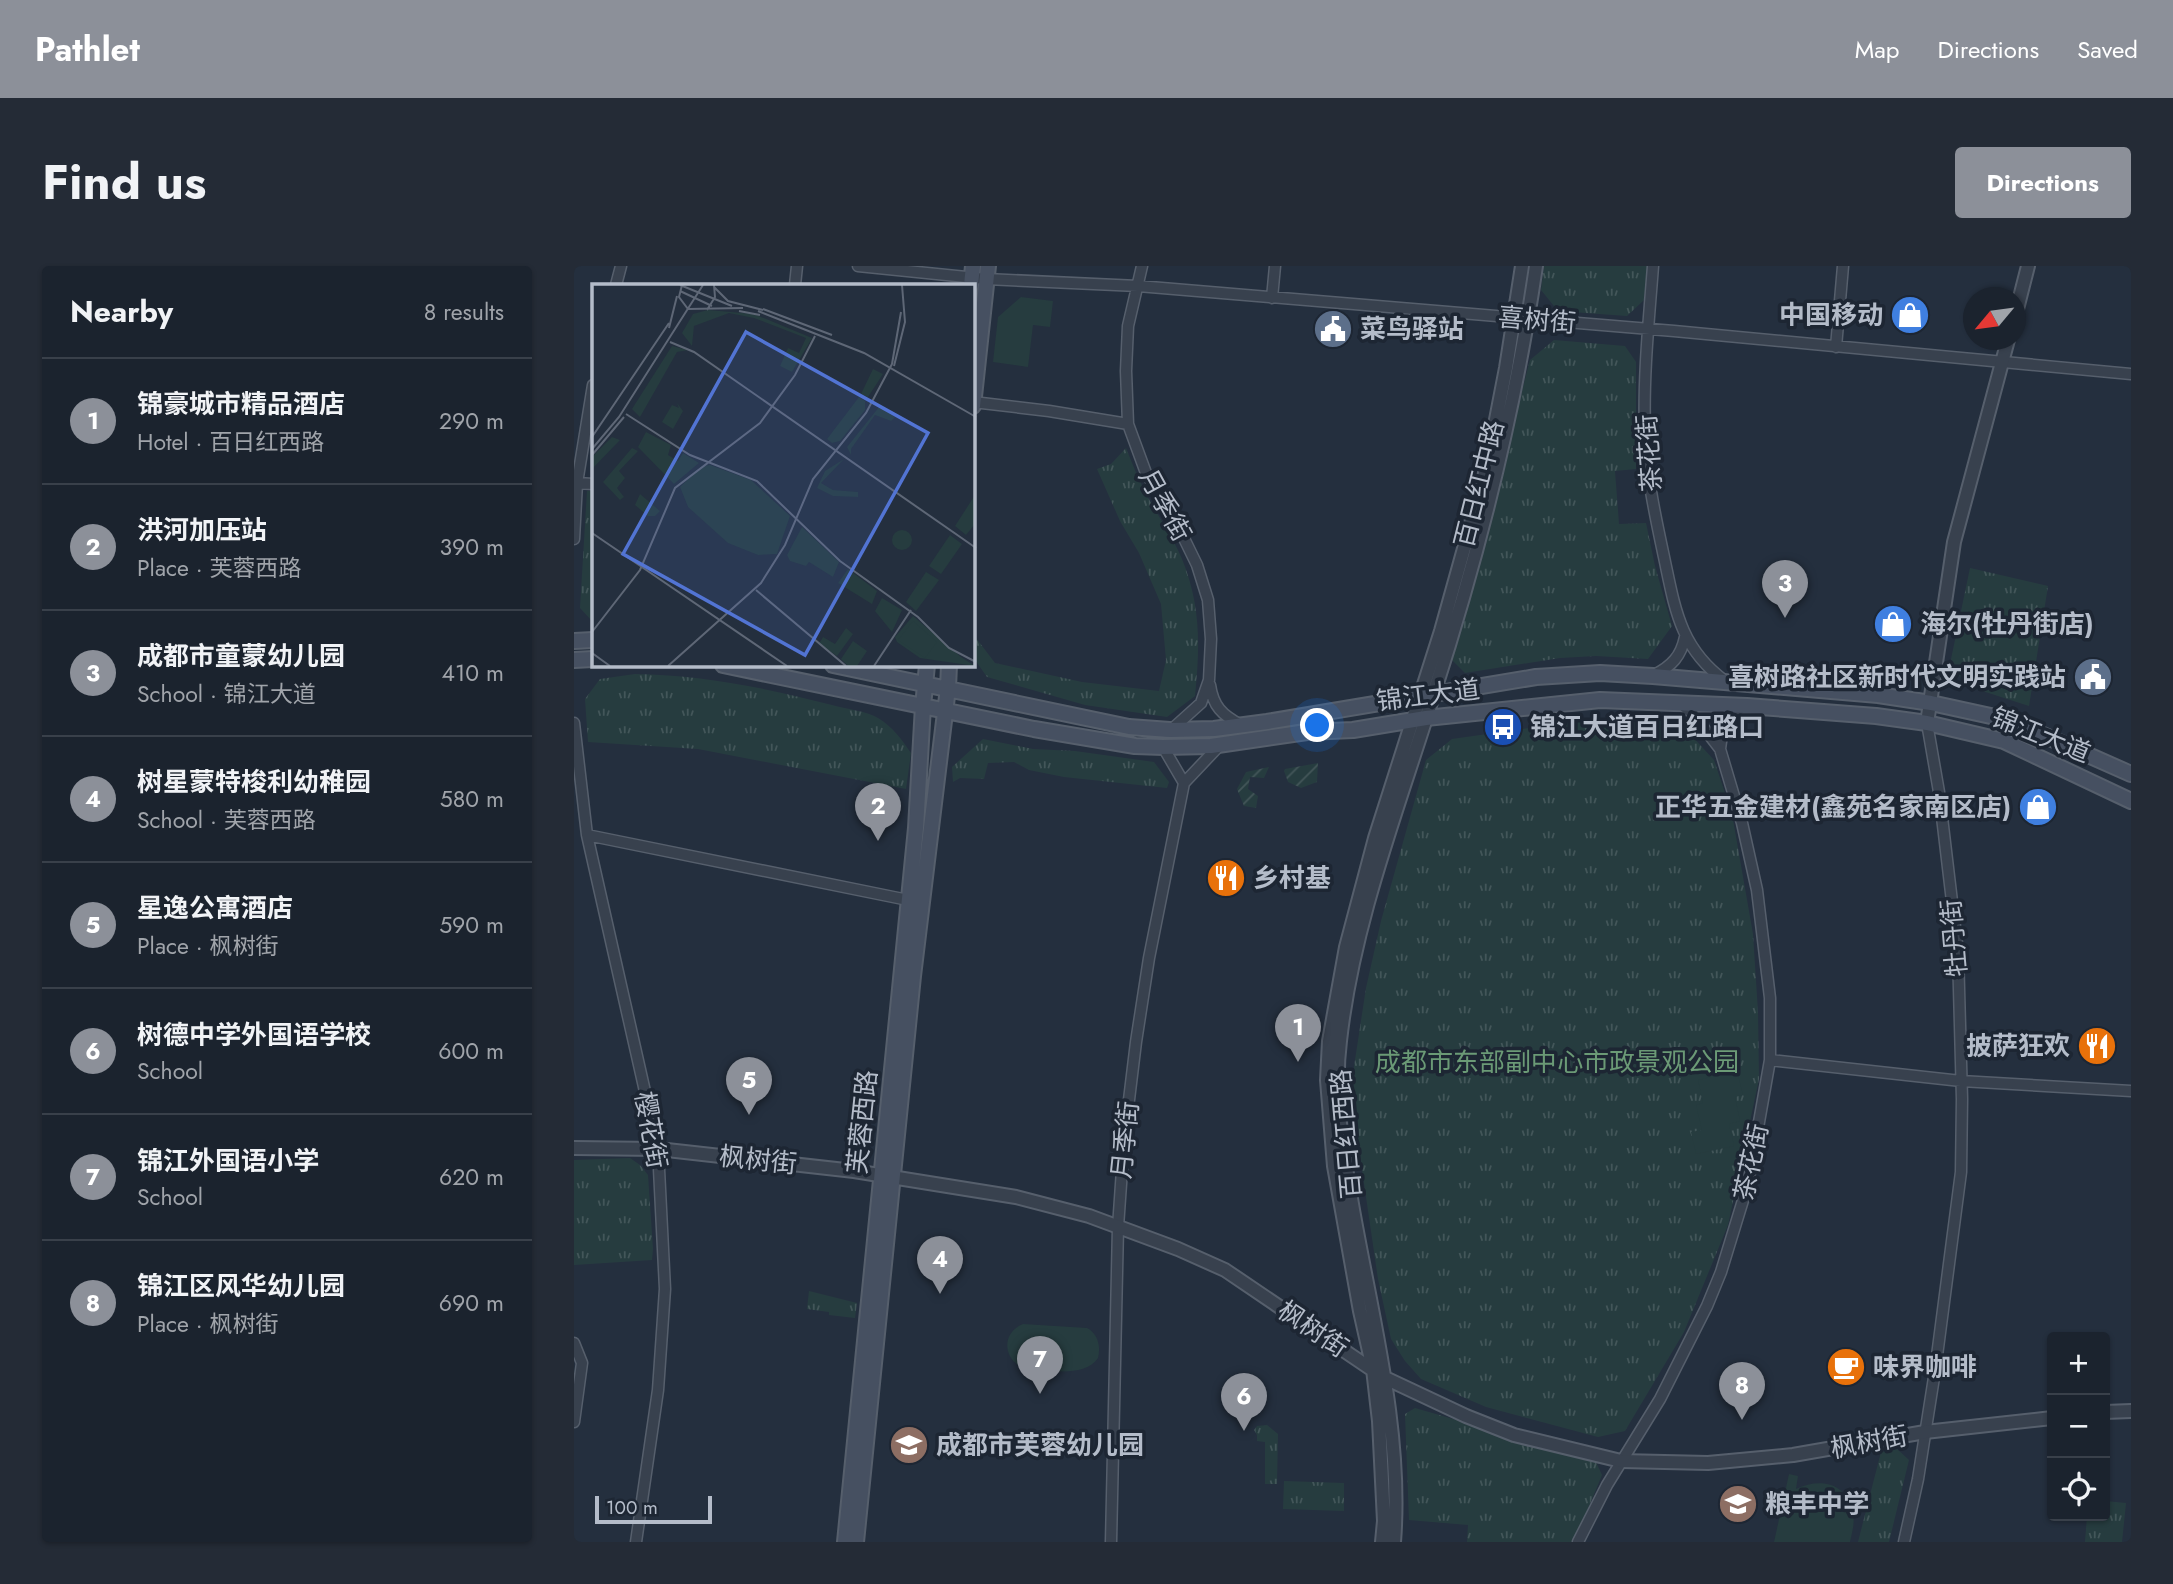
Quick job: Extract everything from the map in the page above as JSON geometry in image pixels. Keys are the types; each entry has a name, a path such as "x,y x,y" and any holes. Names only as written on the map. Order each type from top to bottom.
{"main road":[{"path":"975,352 978,275"},
{"path":"574,641 592,640"},
{"path":"574,660 592,659"},
{"name":"锦江大道","path":"733,667 1034,729 1135,746 1221,744 1600,700 1747,706 1875,716 1927,723 2004,741 2131,801"},
{"name":"锦江大道","path":"843,667 1129,727 1170,730 1242,725 1536,677 1600,674 1725,681 1878,695 2009,720 2131,774"},
{"name":"芙蓉西路","path":"856,1542 888,1177 927,667"},
{"name":"芙蓉西路","path":"845,1542 949,667"}],"street":[{"path":"616,284 621,266"},
{"path":"795,284 797,266"},
{"name":"喜树街","path":"858,266 1138,286 1649,329 2131,374"},
{"name":"月季街","path":"1142,266 1128,326 1128,424 1146,473 1176,522 1197,565 1208,600 1211,639 1209,680 1201,703 1170,730"},
{"path":"1272,298 1275,266"},
{"name":"百日红中路","path":"1418,697 1441,631 1487,466 1522,266"},
{"name":"百日红中路","path":"1434,694 1502,456 1536,266"},
{"name":"茶花街","path":"1654,266 1645,430 1651,495 1672,596 1685,636 1693,651 1725,681"},
{"path":"1836,347 1843,266"},
{"path":"2022,287 2028,266"},
{"name":"牡丹街","path":"1904,1542 1918,1479 1935,1371 1961,1171 1958,952 1939,793 1927,723 1954,542 2006,350"},
{"path":"574,540 577,482 592,391"},
{"path":"975,403 1128,424"},
{"path":"577,482 592,484"},
{"path":"1653,676 1667,669 1676,659 1685,636"},
{"path":"1209,680 1212,698 1218,709 1227,718 1242,725"},
{"name":"百日红西路","path":"1394,1542 1396,1476 1390,1420 1360,1311 1334,1166 1327,1080 1329,1041 1349,936 1375,838 1419,719 1434,694"},
{"name":"百日红西路","path":"1418,697 1419,719"},
{"name":"茶花街","path":"1578,1542 1621,1461 1660,1399 1707,1306 1721,1272 1748,1184 1770,1060 1770,998 1757,890 1742,823 1720,749 1693,714 1682,705 1671,703"},
{"path":"1720,749 1727,722 1735,712 1747,706"},
{"name":"樱花街","path":"574,723 578,799 658,1149 665,1286 658,1390 636,1542"},
{"path":"1164,747 1184,783 1221,744"},
{"name":"月季街","path":"1111,1542 1118,1227 1124,1141 1149,958 1184,783"},
{"path":"587,835 908,900"},
{"path":"1770,1060 1961,1081 2131,1091"},
{"name":"枫树街","path":"574,1148 658,1149 854,1171 1016,1197 1089,1216 1178,1248 1225,1269 1378,1373 1466,1416 1514,1435 1621,1461 1707,1463 1793,1455 1925,1432 2047,1419"},
{"path":"574,1343 582,1363 574,1422"},
{"name":"百日红西路","path":"1378,1373 1383,1476 1382,1542"},
{"path":"2110,1412 2131,1411"}],"green space":[{"path":"1544,266 1648,266 1644,300 1627,316 1558,311 1541,290"},
{"path":"1021,297 1053,301 1050,327 1033,325 1028,367 993,362 998,317"},
{"path":"1554,340 1625,346 1636,362 1636,469 1615,471 1619,524 1646,523 1672,626 1648,659 1596,656 1560,658 1465,673 1452,660 1530,360"},
{"path":"1126,448 1145,492 1182,559 1193,593 1198,626 1195,696 1167,717 1085,705 987,677 975,660 975,637 995,663 1082,682 1159,691 1166,660 1161,604 1097,469 1111,464"},
{"path":"587,491 592,491 592,621 580,608"},
{"path":"1970,568 2048,586 2029,706 1967,686 1950,664"},
{"path":"635,674 734,684 783,693 873,716 893,730 911,753 906,789 698,749 588,742 585,699 600,679"},
{"name":"成都市东部副中心市政景观公园","path":"1670,718 1690,734 1714,760 1732,814 1753,934 1759,1079 1728,1225 1684,1332 1625,1431 1598,1437 1486,1407 1421,1379 1405,1361 1391,1339 1378,1279 1357,1135 1353,1073 1366,988 1381,921 1426,760 1452,739 1586,720"},
{"path":"983,739 1033,749 1075,751 1154,762 1169,782 1167,788 1064,777 1029,770 1014,762 988,763 984,779 960,778 953,782 952,767"},
{"path":"1318,763 1317,782 1301,788 1288,782 1285,769"},
{"path":"1269,767 1264,778 1250,777 1248,789 1258,796 1256,808 1244,806 1237,789 1246,772"},
{"path":"1737,1071 1743,1095 1735,1097 1740,1121 1729,1124 1734,1146 1696,1154 1691,1132 1702,1130 1696,1105 1703,1103 1698,1080"},
{"path":"630,1158 648,1175 652,1260 574,1265 574,1160"},
{"path":"809,1291 857,1303 855,1318 807,1309"},
{"path":"1023,1324 1087,1328 1098,1341 1098,1358 1092,1364 1076,1371 1046,1371 1020,1366 1010,1355 1008,1341 1015,1329"},
{"path":"1415,1408 1595,1460 1602,1475 1574,1542 1467,1542 1468,1525 1409,1520 1405,1414"},
{"path":"1267,1425 1278,1434 1277,1484 1265,1484 1265,1442 1257,1441 1254,1430 1257,1426"},
{"path":"1897,1449 1909,1460 1889,1542 1858,1542 1881,1452"},
{"path":"1789,1474 1798,1476 1796,1489 1824,1483 1846,1495 1854,1517 1850,1542 1774,1542"},
{"path":"1284,1481 1344,1483 1344,1511 1283,1509"},
{"path":"2110,1501 2126,1503 2122,1542 2085,1542 2087,1521 2110,1521"}],"place":[{"name":"中国移动","path":"1910,315"},
{"name":"菜鸟驿站","path":"1333,329"},
{"name":"成都市童蒙幼儿园","path":"1785,618"},
{"name":"海尔(牡丹街店)","path":"1893,624"},
{"name":"喜树路社区新时代文明实践站","path":"2093,677"},
{"name":"锦江大道百日红路口","path":"1503,727"},
{"name":"正华五金建材(鑫苑名家南区店)","path":"2038,807"},
{"name":"洪河加压站","path":"878,841"},
{"name":"乡村基","path":"1226,878"},
{"name":"披萨狂欢","path":"2097,1046"},
{"name":"锦豪城市精品酒店","path":"1298,1062"},
{"name":"星逸公寓酒店","path":"749,1115"},
{"name":"树星蒙特梭利幼稚园","path":"940,1294"},
{"name":"味界咖啡","path":"1846,1367"},
{"name":"锦江外国语小学","path":"1040,1394"},
{"name":"锦江区风华幼儿园","path":"1742,1420"},
{"name":"树德中学外国语学校","path":"1244,1431"},
{"name":"成都市芙蓉幼儿园","path":"909,1445"},
{"name":"粮丰中学","path":"1738,1504"}]}
